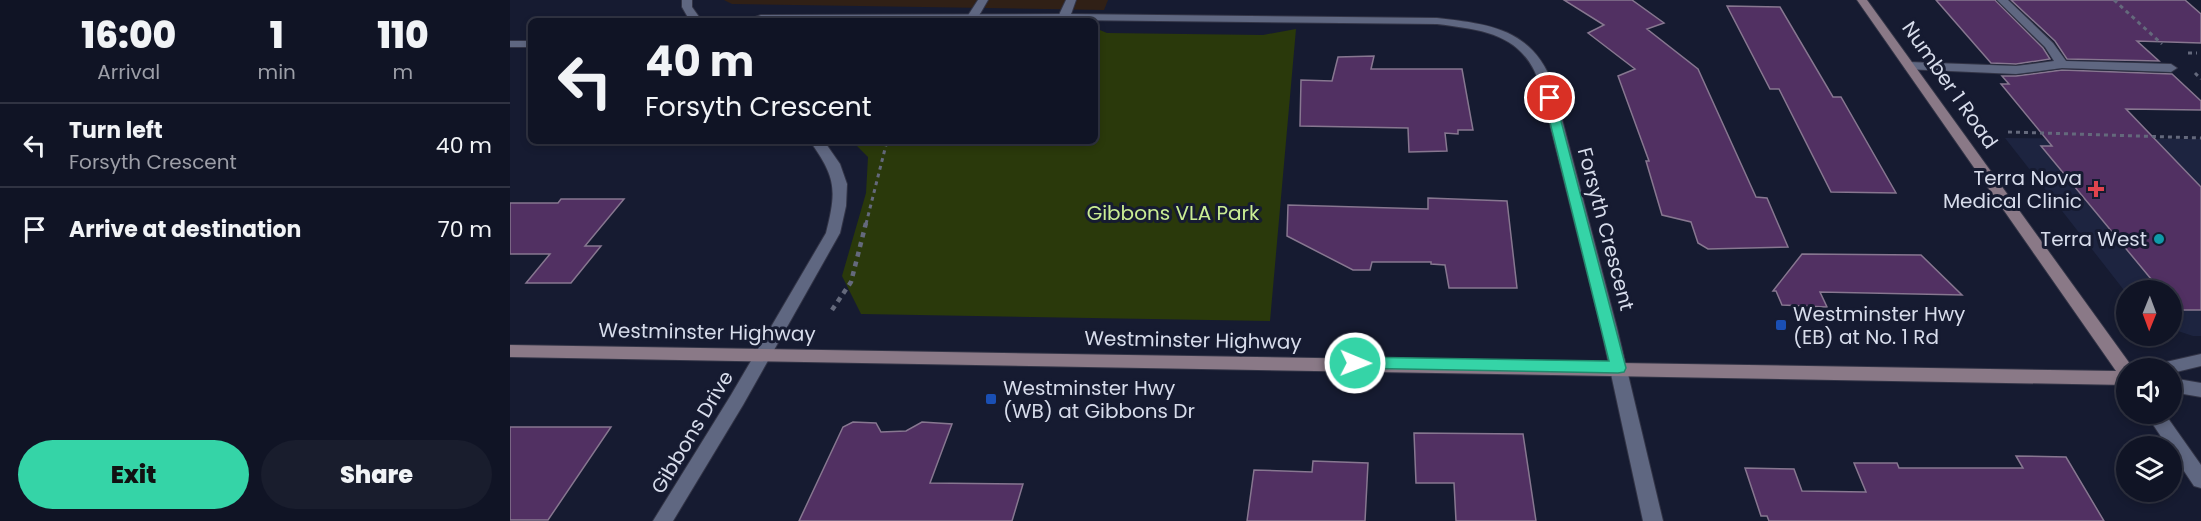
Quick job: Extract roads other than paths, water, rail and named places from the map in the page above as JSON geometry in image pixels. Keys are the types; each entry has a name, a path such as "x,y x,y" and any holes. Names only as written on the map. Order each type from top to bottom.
{"main road":[{"name":"Number 1 Road","path":"1862,0 2116,358"},
{"name":"Westminster Highway","path":"510,351 2116,378"}],"street":[{"path":"687,0 687,7 694,18"},
{"path":"973,17 983,0"},
{"path":"1064,17 1071,0"},
{"path":"2002,0 2049,45 2062,64"},
{"name":"Forsyth Crescent","path":"761,18 1064,17 1437,21 1481,26 1515,40 1533,56 1546,80 1618,368 1653,521"},
{"path":"510,44 528,44"},
{"path":"1909,66 2016,70 2062,64 2171,68"},
{"name":"Gibbons Drive","path":"663,521 833,233 841,203 842,185 834,166 819,144"},
{"path":"2182,364 2201,360"},
{"path":"2182,387 2201,390"},
{"path":"2162,424 2201,480"}],"place":[{"name":"Terra Nova Medical Clinic","path":"2096,189"},
{"name":"Terra West","path":"2159,239"},
{"name":"Westminster Hwy (EB) at No. 1 Rd","path":"1781,325"},
{"name":"Westminster Hwy (WB) at Gibbons Dr","path":"991,399"}],"park label":[{"name":"Gibbons VLA Park","path":"1173,213"}]}
